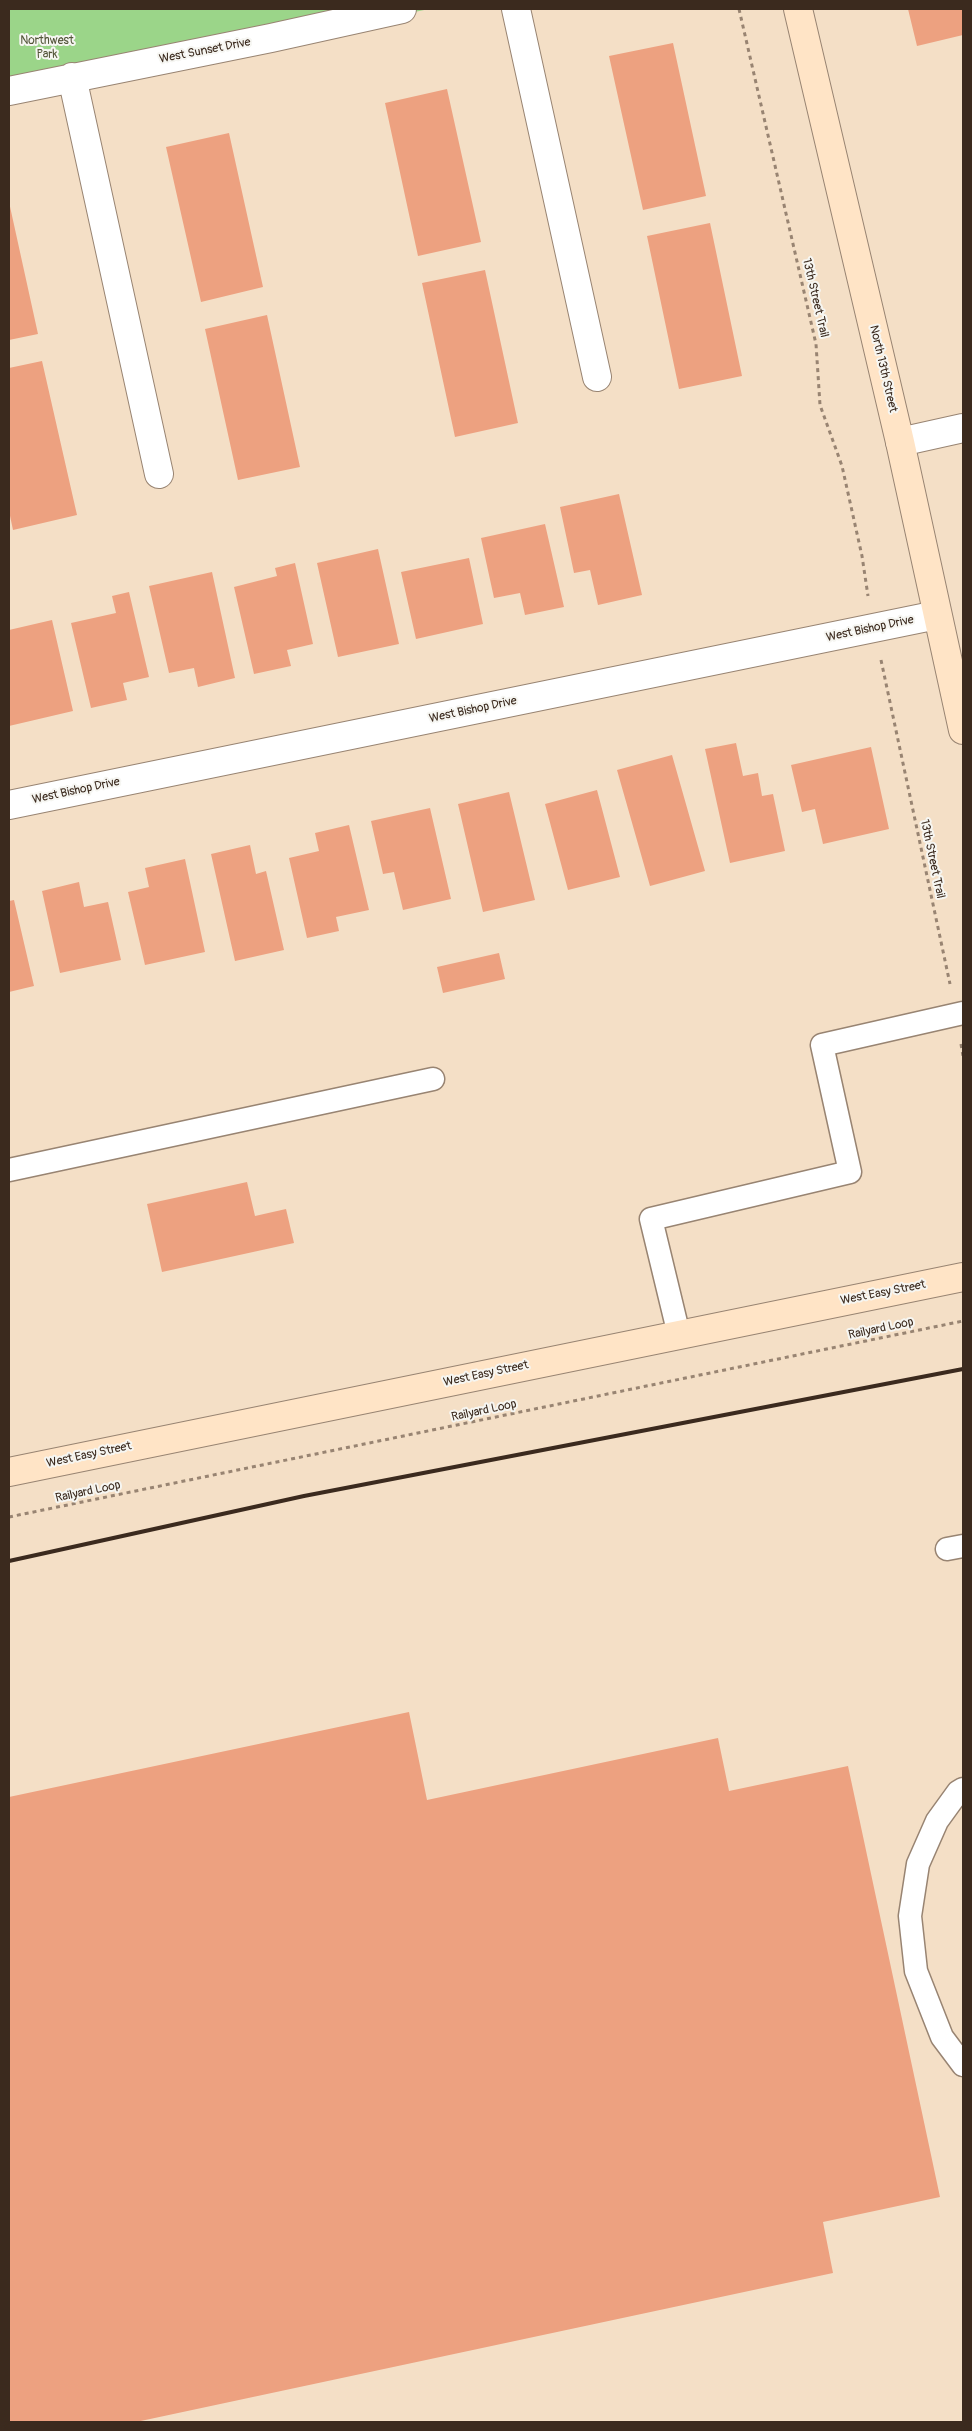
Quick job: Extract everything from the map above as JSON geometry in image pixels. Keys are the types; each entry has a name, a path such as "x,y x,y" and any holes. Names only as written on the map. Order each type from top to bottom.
{"street":[{"name":"West Sunset Drive","path":"9,91 271,38 402,9"},
{"path":"516,9 597,377"},
{"name":"North 13th Street","path":"798,9 900,442 963,730"},
{"path":"72,77 159,474"},
{"path":"900,442 963,428"},
{"name":"West Bishop Drive","path":"9,805 937,615"},
{"name":"West Easy Street","path":"9,1469 963,1277"}],"lane":[{"path":"679,1335 651,1219 850,1172 822,1045 960,1014"},
{"path":"9,1170 433,1079"},
{"path":"963,1789 958,1792 937,1821 918,1864 910,1916 916,1971 942,2037 963,2065"}],"path":[{"name":"13th Street Trail","path":"739,9 816,344 820,405 842,466 862,556 867,592"},
{"name":"13th Street Trail","path":"882,665 960,1014 963,1056"},
{"name":"Railyard Loop","path":"9,1517 963,1321"}],"green space":[{"name":"Northwest Park","path":"9,9 429,9 9,96"}],"building":[{"path":"908,9 963,9 963,35 917,46"},
{"path":"673,43 706,196 643,210 609,56"},
{"path":"447,89 481,242 418,256 385,103"},
{"path":"229,133 263,287 201,302 166,147"},
{"path":"9,202 38,334 9,340"},
{"path":"710,223 742,376 679,389 647,236"},
{"path":"485,270 518,423 455,437 422,283"},
{"path":"267,315 300,467 238,480 205,329"},
{"path":"42,361 77,515 13,530 9,511 9,368"},
{"path":"619,494 642,595 598,605 590,570 574,573 560,507"},
{"path":"545,524 564,607 525,615 520,593 494,598 481,538"},
{"path":"378,549 399,644 338,657 317,563"},
{"path":"469,558 483,624 416,639 401,572"},
{"path":"295,563 313,644 287,650 291,666 254,674 234,587 277,576 275,568"},
{"path":"212,572 235,678 198,687 194,668 169,673 149,586"},
{"path":"129,592 149,677 123,683 127,700 91,708 71,623 116,613 112,596"},
{"path":"52,620 73,711 9,726 9,630"},
{"path":"736,743 743,776 758,773 762,796 773,794 785,851 730,863 705,749"},
{"path":"871,747 889,829 823,844 815,809 802,812 791,765"},
{"path":"672,755 705,871 650,886 617,770"},
{"path":"597,790 620,877 568,890 545,804"},
{"path":"509,792 535,900 483,912 458,804"},
{"path":"430,808 451,899 403,910 394,872 383,874 371,821"},
{"path":"349,825 369,910 336,917 339,931 307,938 289,858 319,851 315,833"},
{"path":"250,845 256,874 266,871 284,950 235,961 211,854"},
{"path":"185,859 205,952 145,965 128,892 149,887 145,868"},
{"path":"79,882 84,907 108,902 121,960 60,973 42,891"},
{"path":"14,900 34,986 9,992 9,901"},
{"path":"499,953 505,979 443,993 437,967"},
{"path":"247,1182 255,1216 286,1209 294,1243 162,1272 147,1204"},
{"path":"409,1712 427,1800 718,1738 729,1791 848,1766 940,2197 823,2222 833,2273 136,2422 9,2422 9,1797"}],"railway":[{"path":"9,1561 304,1496 963,1369"}]}
